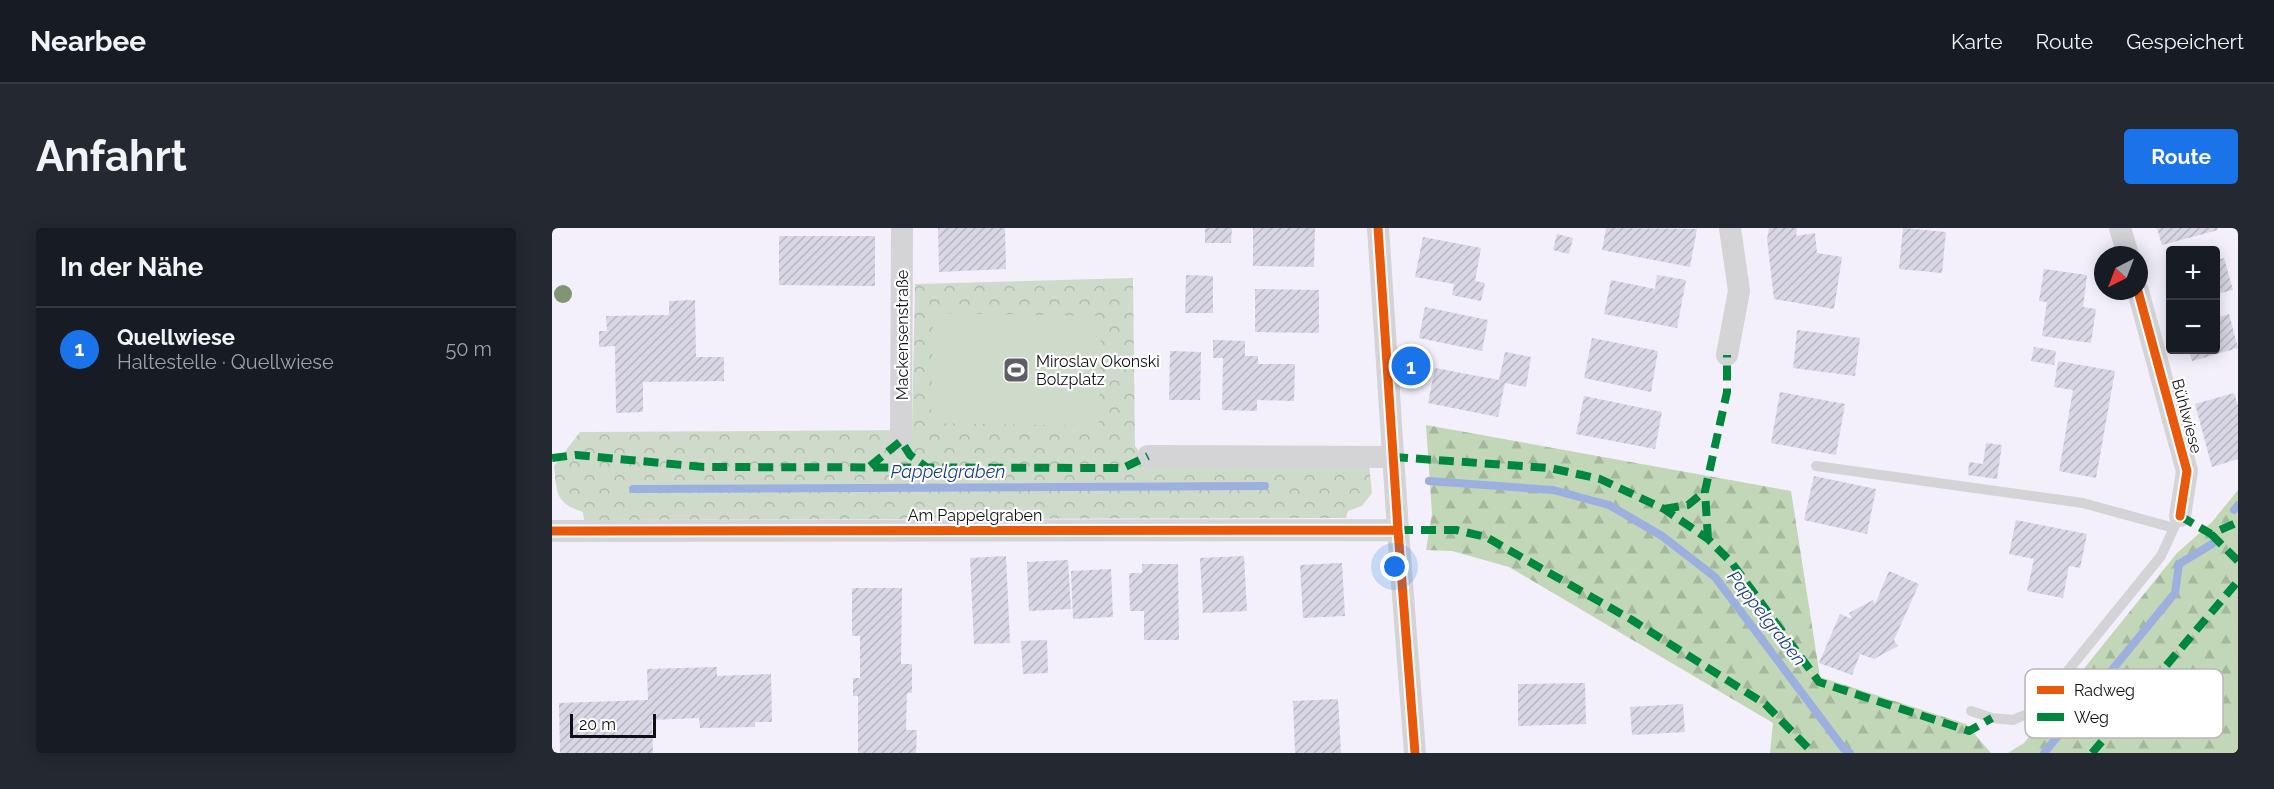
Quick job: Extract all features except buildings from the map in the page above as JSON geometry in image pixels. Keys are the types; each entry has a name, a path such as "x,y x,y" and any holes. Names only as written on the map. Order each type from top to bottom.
{"street":[{"name":"Mackensenstraße","path":"901,441 902,228"},
{"path":"1378,228 1415,753"},
{"path":"1727,355 1739,291 1730,228"},
{"path":"2120,228 2125,246"},
{"name":"Bühlwiese","path":"2140,300 2187,471 2177,522"},
{"path":"1148,456 1393,457"},
{"name":"Am Pappelgraben","path":"552,531 1398,530"}],"lane":[{"path":"1816,466 2083,503 2177,522 2161,556 2069,669"},
{"path":"1971,711 1992,718 2013,720 2025,715"}],"green space":[{"path":"1133,278 1135,446 1150,465 1369,464 1372,493 1362,506 1348,511 1346,518 584,520 583,512 567,505 559,496 554,466 580,432 912,430 915,284"},
{"name":"Miroslav Okonski Bolzplatz","path":"933,313 1101,316 1099,426 931,423"},
{"path":"1426,425 1791,491 1820,677 1966,724 1991,753 1770,753 1773,723 1509,567 1452,551 1426,550 1432,514"},
{"path":"2238,490 2238,753 2008,753 2028,738 2223,738 2223,669 2084,669 2177,553 2212,522"}],"waterway":[{"name":"Pappelgraben","path":"1429,481 1553,490 1609,505 1662,536 1715,577 1844,749 1850,753"},
{"name":"Pappelgraben","path":"633,489 1265,486"},
{"name":"Pappelgraben","path":"2234,510 2238,505"},
{"name":"Pappelgraben","path":"2113,669 2175,593 2179,564 2212,544"},
{"name":"Pappelgraben","path":"2044,753 2056,738"}],"marked path":[{"path":"1708,539 1705,491 1727,392 1727,355"},
{"path":"870,466 901,441 910,455 926,467"},
{"path":"552,458 576,455 704,467 1123,468 1148,456"},
{"path":"1393,457 1550,468 1600,479 1664,509 1708,539 1732,563 1819,682 1969,731 1992,718"},
{"path":"1664,509 1688,505 1705,491"},
{"path":"2180,516 2211,534 2238,522"},
{"path":"1398,530 1456,530 1486,537 1632,620 1765,704 1813,753"},
{"path":"2211,534 2238,561"},
{"path":"2163,669 2238,581"},
{"path":"2092,753 2105,738"}],"cycle path":[{"path":"1378,228 1415,753"},
{"path":"2140,300 2187,471 2180,516"},
{"path":"552,531 1398,530"}],"place":[{"name":"Quellwiese","path":"1411,366"},
{"name":"Miroslav Okonski Bolzplatz","path":"1016,370"}]}
